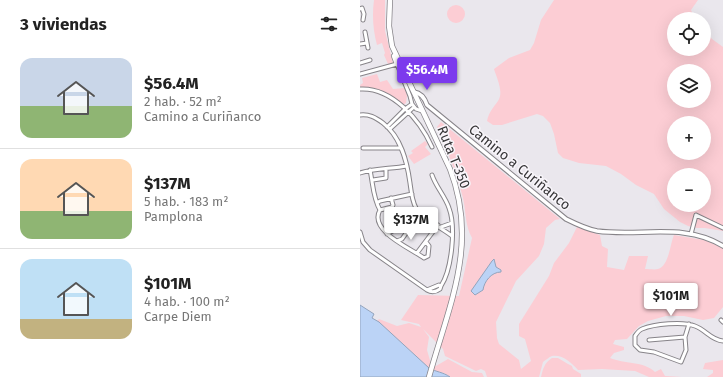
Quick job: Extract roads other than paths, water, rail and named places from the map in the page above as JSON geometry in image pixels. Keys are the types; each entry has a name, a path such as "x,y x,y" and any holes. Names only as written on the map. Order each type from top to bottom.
{"main road":[{"name":"Ruta T-350","path":"390,0 389,26 392,46 412,94 422,111 453,175 460,203 462,249 459,272 429,377"},
{"path":"392,46 396,64"}],"street":[{"path":"360,9 362,8 364,14 362,18"},
{"path":"360,36 365,34 368,48"},
{"path":"360,44 367,42"},
{"path":"360,63 370,60"},
{"path":"360,74 396,64 412,94 412,104 414,108 422,111 426,105"},
{"path":"360,90 372,90 382,93 394,100 408,112 423,130 432,147"},
{"name":"Camino a Curiñanco","path":"412,94 418,93 422,96 426,105 559,215 572,222 589,229 603,232 675,232 691,234 708,239 723,246"},
{"path":"389,128 405,109 412,104"},
{"path":"389,128 414,108"},
{"path":"360,115 373,116 389,128 401,148 407,166 416,207 421,214 440,226 452,236"},
{"path":"364,148 401,148"},
{"path":"360,174 370,170 407,166"},
{"path":"373,180 386,178 386,169"},
{"path":"370,170 373,180 372,187 380,210 378,214 382,229 397,241 424,258 428,257 429,246 426,242"},
{"path":"360,232 363,242 370,250 427,290 432,292 440,289 446,277 452,236 452,223 448,205 435,184 432,175"},
{"path":"377,203 391,198 412,194"},
{"path":"380,210 392,207 393,205 391,198"},
{"path":"387,234 421,214"},
{"path":"691,234 696,215 723,228"},
{"path":"417,253 440,226 452,223"},
{"path":"397,241 402,239 407,232 404,225"},
{"path":"689,324 686,337 686,350 681,362 654,352 640,350 634,341 636,334 641,329 661,325 689,324 700,328 715,339 723,341"},
{"path":"649,340 686,337"}],"water":[{"path":"494,259 496,267 501,270 501,272 497,272 491,276 486,281 483,290 475,295 471,291"},
{"path":"360,305 374,314 372,318 379,322 429,368 450,377 360,377"}]}
